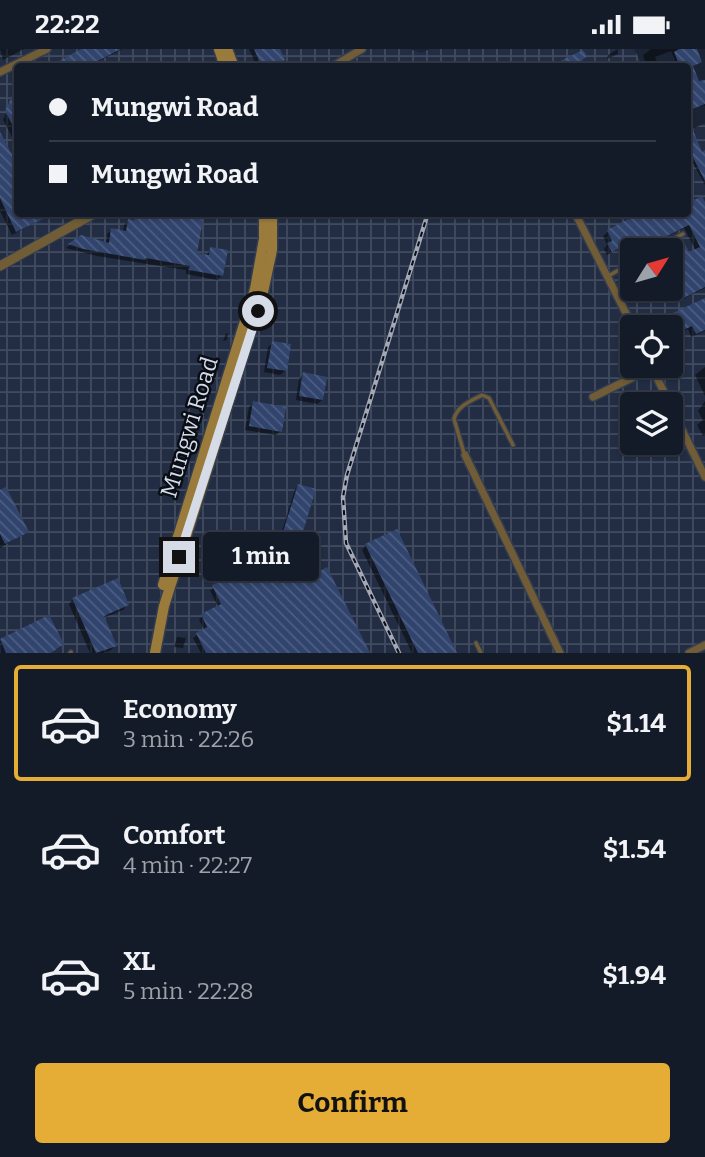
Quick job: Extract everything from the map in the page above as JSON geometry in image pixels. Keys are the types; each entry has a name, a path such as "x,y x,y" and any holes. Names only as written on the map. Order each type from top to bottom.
{"main road":[{"name":"Mungwi Road","path":"155,653 164,606 256,289 264,239 264,217"},
{"name":"Mungwi Road","path":"148,653 156,606 264,292 272,250 272,217"}],"street":[{"path":"18,63 47,49"},
{"path":"339,63 362,49"},
{"path":"0,266 88,217"},
{"path":"577,217 627,315"},
{"path":"593,397 630,378"},
{"path":"683,432 705,477"},
{"path":"465,455 560,653"},
{"path":"689,653 705,645"}],"lane":[{"path":"676,238 683,234"},
{"path":"608,276 620,270"},
{"path":"465,455 454,419 455,414 458,409 482,395 489,398 513,445"},
{"path":"475,643 481,653"}],"shaded area":[{"path":"0,49 410,49 421,53 430,49 634,49 641,63 14,63 14,217 691,217 691,130 705,123 705,653 0,653"}],"building":[{"path":"81,49 121,49 94,63 55,63"},
{"path":"254,49 280,49 285,60 279,63 260,63"},
{"path":"679,49 697,49 702,62 693,66 699,81 705,80 705,104 691,110 691,63 678,63 674,52"},
{"path":"583,50 587,56 581,63 556,63"},
{"path":"14,92 14,128 5,111"},
{"path":"691,125 702,152 705,150 705,181 691,154"},
{"path":"0,132 14,158 14,217 43,219 16,232 0,198"},
{"path":"702,196 705,202 705,287 683,298 683,245 685,244 689,252 700,247 689,225 663,238 620,238 620,248 612,252 607,243 612,241 607,230 632,217 691,217 691,202"},
{"path":"197,217 203,220 197,253 209,255 210,247 228,250 223,276 189,270 190,266 83,249 68,244 81,235 109,243 111,228 126,231 128,219"},
{"path":"705,298 705,330 696,334 692,326 683,330 683,315 671,314"},
{"path":"272,341 291,344 287,371 267,368"},
{"path":"303,372 327,377 323,400 299,396"},
{"path":"253,401 286,407 282,432 249,426"},
{"path":"298,484 316,489 291,571 301,566 308,578 327,567 370,653 206,653 196,633 207,627 201,614 221,604 212,585 276,554"},
{"path":"6,487 29,532 5,544 0,534 0,490"},
{"path":"397,529 457,653 418,653 365,544"},
{"path":"118,578 129,605 104,616 117,646 96,653 72,598"},
{"path":"49,615 64,644 51,653 6,653 0,639"}],"railway":[{"path":"399,653 346,543 343,497 347,475 427,217"}],"route":[{"path":"179,557 258,311"}]}
